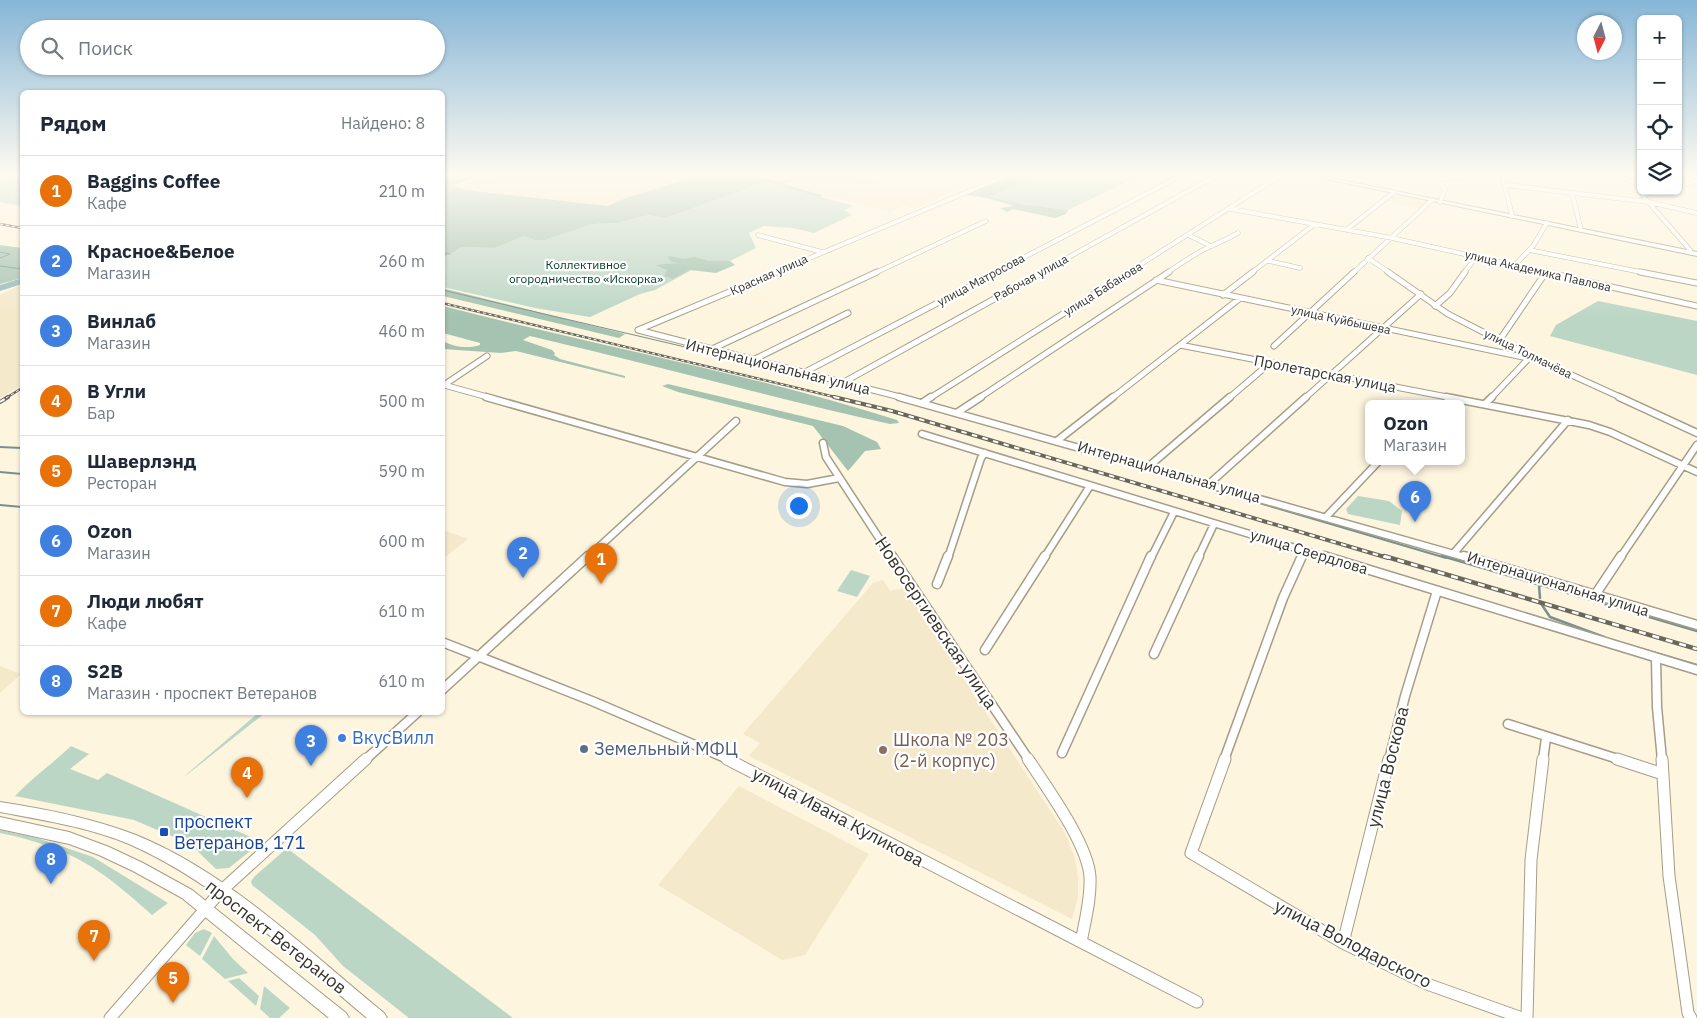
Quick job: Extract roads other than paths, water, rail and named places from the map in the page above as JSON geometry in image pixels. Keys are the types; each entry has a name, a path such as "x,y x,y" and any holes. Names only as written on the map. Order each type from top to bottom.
{"main road":[{"path":"1540,222 1697,254"},
{"name":"проспект Ветеранов","path":"0,807 52,816 118,835 174,860 243,906 379,1018"},
{"name":"проспект Ветеранов","path":"0,823 69,838 138,866 205,907 341,1018"}],"street":[{"name":"Красная улица","path":"638,330 896,222"},
{"path":"710,350 985,222"},
{"name":"улица Матросова","path":"805,372 1093,222"},
{"name":"Рабочая улица","path":"844,382 1133,222"},
{"name":"улица Бабанова","path":"922,402 1210,222"},
{"name":"улица Академика Павлова","path":"1301,222 1392,238 1697,306"},
{"path":"1346,230 1357,222"},
{"path":"1274,346 1409,222"},
{"path":"1579,222 1581,230"},
{"path":"1664,222 1689,251 1697,248"},
{"path":"1514,265 1529,250 1547,223"},
{"path":"1223,295 1315,224"},
{"path":"958,412 1156,280 1210,246 1219,245 1238,233"},
{"path":"758,235 822,252"},
{"path":"1188,235 1210,246"},
{"path":"1529,250 1697,283"},
{"path":"1435,306 1450,293 1476,257"},
{"name":"улица Толмачёва","path":"1368,258 1421,294 1435,306 1529,357 1697,433"},
{"path":"1269,261 1300,268"},
{"path":"1499,341 1546,272"},
{"name":"улица Куйбышева","path":"1156,280 1384,329 1529,357"},
{"path":"1209,484 1421,294"},
{"path":"1058,440 1239,299"},
{"path":"753,360 848,313"},
{"name":"Интернациональная улица","path":"638,330 710,350 805,372 958,412 1454,553 1697,625"},
{"name":"Пролетарская улица","path":"1180,345 1460,400"},
{"path":"445,384 487,356"},
{"path":"1485,404 1529,357"},
{"path":"1148,467 1270,363"},
{"path":"445,385 791,483 807,484 839,478"},
{"path":"1438,400 1442,397"},
{"name":"Пролетарская улица","path":"1465,401 1568,420 1605,430 1697,472"},
{"path":"1454,553 1568,420"},
{"path":"445,687 736,421"},
{"name":"улица Свердлова","path":"922,434 1697,670"},
{"name":"Новосергиевская улица","path":"823,443 826,458 1029,761 1079,844 1090,876 1089,903 1080,942"},
{"path":"1595,595 1684,466 1697,444"},
{"path":"937,584 942,576 980,458 985,453"},
{"path":"1326,517 1375,465"},
{"path":"985,650 1090,486"},
{"path":"1062,753 1143,572 1174,512"},
{"path":"1154,654 1214,524"},
{"name":"улица Володарского","path":"1304,551 1283,598 1191,854 1343,944 1427,984 1522,1018"},
{"name":"улица Воскова","path":"1343,944 1405,696 1437,591"},
{"name":"улица Ивана Куликова","path":"445,643 592,701 731,761 1196,1002"},
{"path":"1656,658 1656,707 1663,774 1669,876 1688,1013 1691,1018"},
{"path":"110,1018 205,907 221,891 415,715"},
{"path":"1508,724 1546,738 1663,774"},
{"path":"1527,1018 1531,860 1546,738"}],"waterway":[{"path":"0,252 10,254 0,258"},
{"path":"445,253 450,254"},
{"path":"0,266 20,269"},
{"path":"0,288 20,282"},
{"path":"445,291 779,369"},
{"path":"0,447 20,448"},
{"path":"1092,455 1172,477"},
{"path":"0,472 20,474"},
{"path":"1188,482 1446,558"},
{"path":"0,505 20,507"},
{"path":"1442,556 1697,631"},
{"path":"1539,585 1540,598"},
{"path":"1542,605 1550,617 1604,637"},
{"path":"1625,644 1697,665"}],"railway":[{"path":"0,224 20,228"},
{"path":"445,304 839,398"},
{"path":"6,398 20,389"},
{"path":"0,402 8,397"},
{"path":"834,397 892,411 1388,558"},
{"path":"1384,556 1697,649"}],"place":[{"name":"Ozon","path":"1415,522"},
{"name":"Красное&Белое","path":"523,578"},
{"name":"Baggins Coffee","path":"601,584"},
{"name":"ВкусВилл","path":"342,738"},
{"name":"Земельный МФЦ","path":"584,749"},
{"name":"Школа № 203 (2-й корпус)","path":"883,750"},
{"name":"Винлаб","path":"311,766"},
{"name":"В Угли","path":"247,798"},
{"name":"проспект Ветеранов, 171","path":"164,832"},
{"name":"S2B","path":"51,884"},
{"name":"Люди любят","path":"94,961"},
{"name":"Шаверлэнд","path":"173,1003"}],"park label":[{"name":"Коллективное огородничество «Искорка»","path":"586,272"}]}
